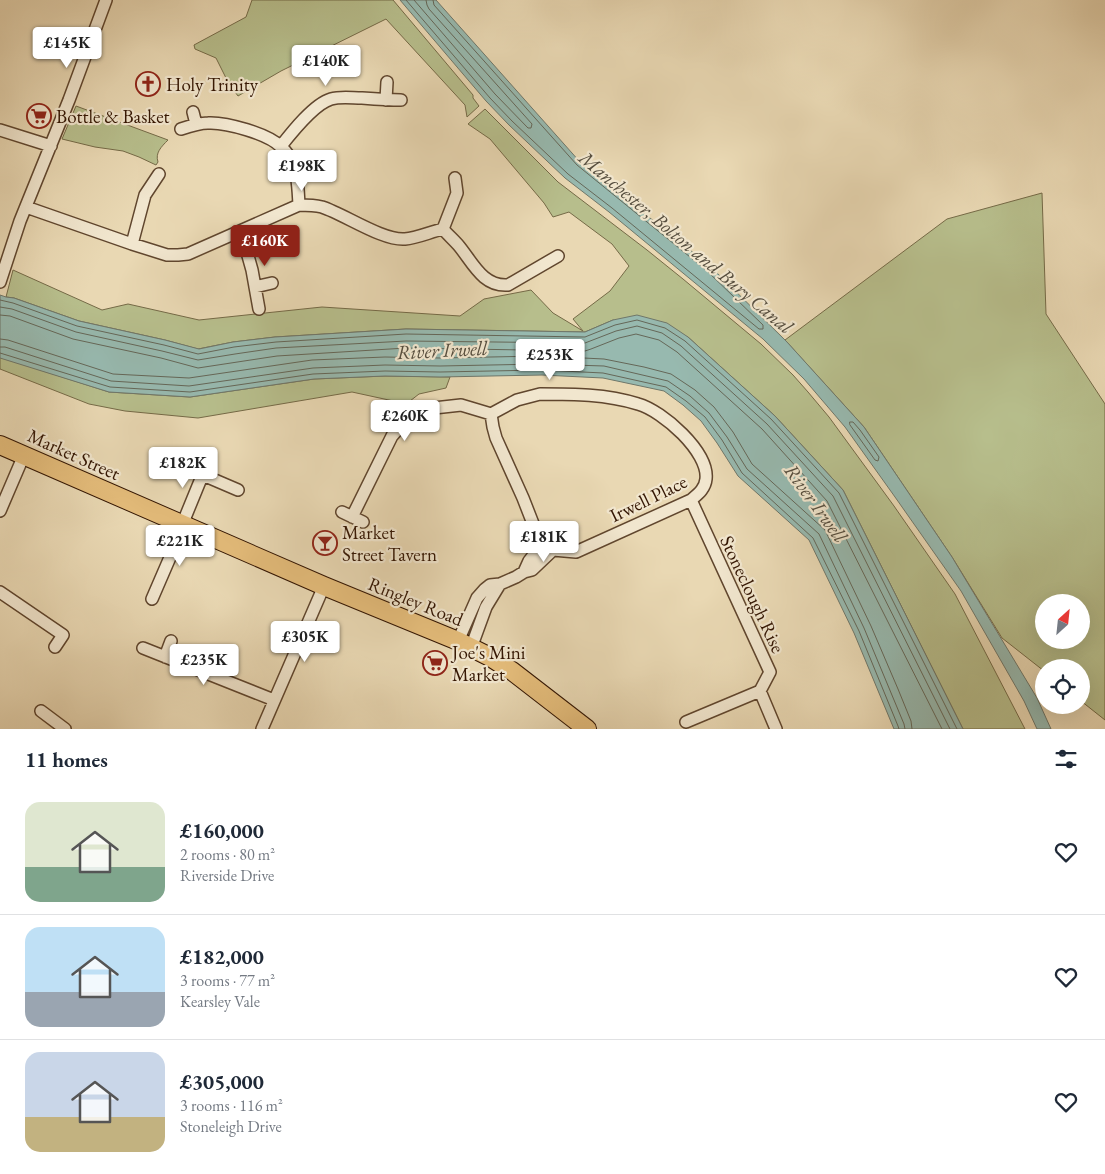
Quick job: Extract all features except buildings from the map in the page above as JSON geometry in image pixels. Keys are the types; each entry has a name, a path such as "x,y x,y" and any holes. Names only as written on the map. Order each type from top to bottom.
{"main road":[{"name":"Market Street","path":"0,445 324,586"},
{"name":"Ringley Road","path":"324,586 465,644 490,657 512,671 584,728"}],"street":[{"path":"2,278 26,207 106,0"},
{"path":"386,100 387,82"},
{"path":"281,146 294,129 330,99 343,97 401,100"},
{"path":"192,112 196,124"},
{"path":"182,129 196,124 226,124 268,138 281,146 290,158 296,174 299,205"},
{"path":"0,130 51,146"},
{"path":"132,244 145,195 156,189 159,174"},
{"path":"442,229 457,193 455,178"},
{"path":"26,207 167,255 188,254 299,205 312,205 323,208 382,235 394,238 404,239 442,229"},
{"path":"442,229 457,244 481,276 500,286 508,286 558,256"},
{"path":"241,231 252,270 259,309"},
{"path":"255,287 272,283"},
{"name":"Irwell Place","path":"491,414 517,400 540,394 575,394 640,404 668,421 686,437 699,455 706,470 706,480 702,491 691,500 576,552 553,550 542,543"},
{"path":"363,522 347,514 392,436 407,420 434,408 461,406 491,414 496,438 542,543 529,561 524,572"},
{"path":"0,511 24,455"},
{"path":"152,599 205,469 238,490"},
{"name":"Stoneclough Rise","path":"691,500 770,672 760,691"},
{"path":"465,644 477,598 484,589 490,585 500,584 532,570 553,550"},
{"path":"262,729 324,586"},
{"path":"0,592 63,635 55,646"},
{"path":"165,657 171,641"},
{"path":"143,648 274,700"},
{"path":"686,722 760,691 776,729"},
{"path":"41,711 65,729"}],"green space":[{"path":"252,0 393,0 473,95 479,106 467,117 465,105 386,19 281,71 238,96 229,84 216,58 195,49 194,45 246,17"},
{"path":"76,106 168,140 159,150 156,165 123,151 62,139"},
{"path":"485,109 558,182 647,250 761,344 808,392 829,417 894,506 955,594 1025,729 963,729 843,490 775,416 688,337 613,320 585,332 406,329 275,337 233,342 198,349 79,321 14,298 6,297 13,270 102,310 128,304 199,320 322,307 460,316 484,299 531,290 553,313 583,331 573,319 610,291 629,266 612,244 569,212 553,217 544,203 490,139 468,124"},
{"path":"1042,193 1046,314 1105,404 1105,720 1090,708 1090,659 1035,659 1035,664 1002,638 952,557 864,427 785,340 947,219"},
{"path":"0,357 109,392 190,397 314,379 385,376 450,377 446,388 419,394 410,401 398,402 352,392 198,418 125,411 89,404 0,369"}],"water":[{"path":"400,0 436,0 580,162 710,266 787,342 864,427 952,557 1035,695 1035,714 1044,714 1051,729 1037,729 1024,701 961,591 845,427 804,379 763,339 565,178 486,101"},
{"name":"River Irwell","path":"0,295 14,298 79,321 199,349 233,342 275,337 406,329 585,332 613,320 637,315 667,323 688,337 775,416 843,490 963,729 894,729 854,633 809,540 738,476 701,421 664,391 603,378 542,375 385,376 314,379 190,397 109,392 0,358"}],"place":[{"name":"Holy Trinity","path":"148,84"},
{"name":"Bottle & Basket","path":"39,116"},
{"name":"Market Street Tavern","path":"325,543"},
{"name":"Joe's Mini Market","path":"435,663"}],"water label":[{"name":"Manchester, Bolton and Bury Canal","path":"686,242"}]}
